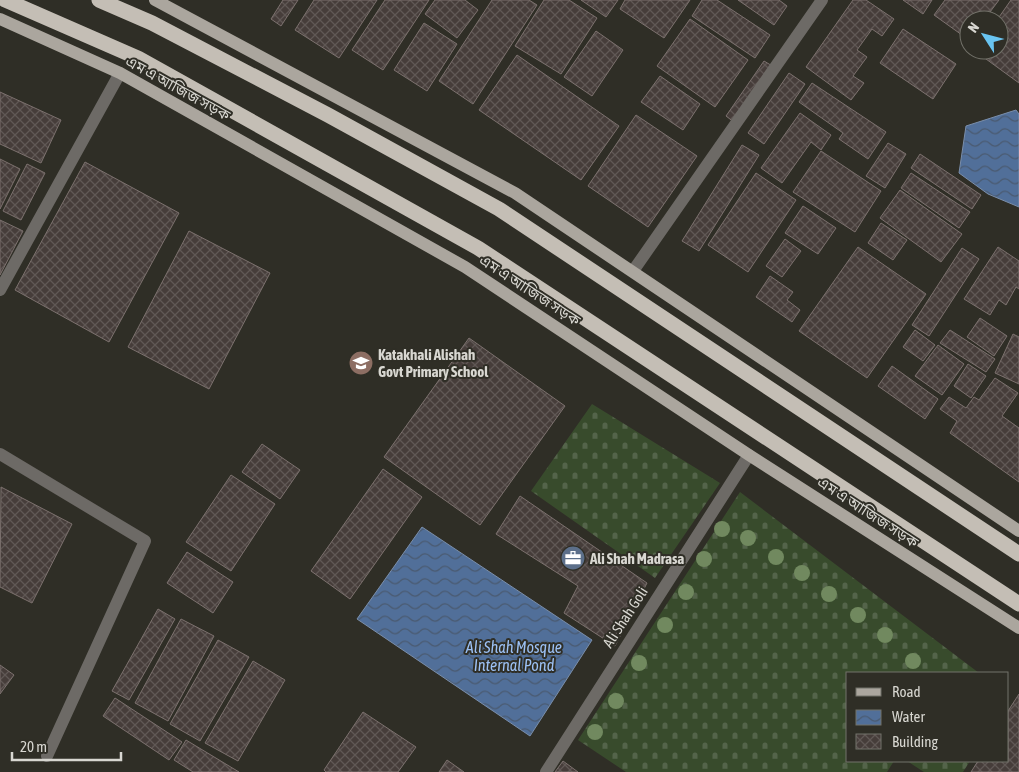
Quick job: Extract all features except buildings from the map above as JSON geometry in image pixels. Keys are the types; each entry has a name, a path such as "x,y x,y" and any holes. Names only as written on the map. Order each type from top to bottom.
{"highway":[{"path":"5,0 138,58 478,248 1019,604"},
{"path":"99,0 161,28 328,115 499,210 1019,554"}],"main road":[{"path":"156,0 515,193 1019,531"},
{"name":"এম এ আজিজ সড়ক","path":"0,19 120,73 465,267 749,455 1019,628"}],"street":[{"path":"633,271 822,0"},
{"path":"0,290 120,73"},
{"path":"0,454 145,541 47,756"},
{"name":"Ali Shah Goli","path":"546,772 749,455"}],"green space":[{"path":"592,404 720,483 655,578 531,491"},
{"path":"740,492 978,672 846,672 846,762 893,762 887,772 626,772 578,740"},
{"path":"909,762 969,762 963,772 924,772"}],"water":[{"path":"1016,110 1019,114 1019,207 988,194 959,173 966,126"},
{"name":"Ali Shah Mosque Internal Pond","path":"422,527 592,640 530,736 357,619"}],"place":[{"name":"Katakhali Alishah Govt Primary School","path":"361,363"},
{"name":"Ali Shah Madrasa","path":"573,558"}]}
